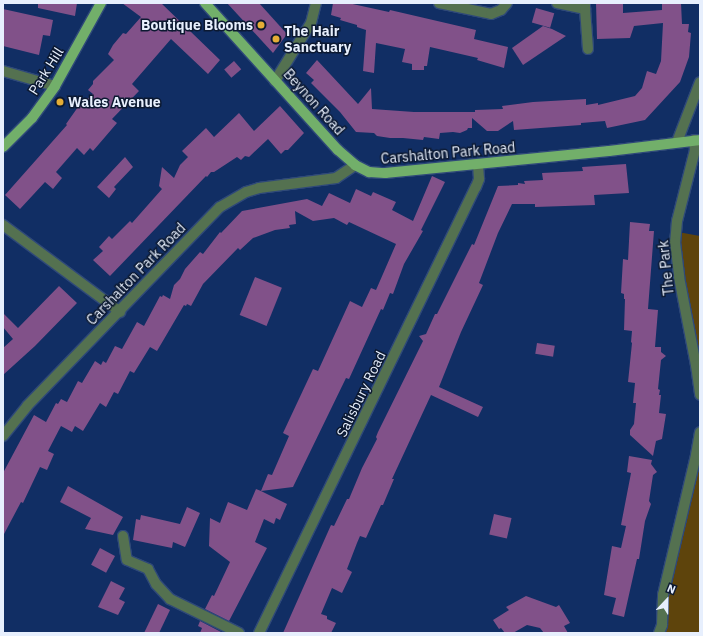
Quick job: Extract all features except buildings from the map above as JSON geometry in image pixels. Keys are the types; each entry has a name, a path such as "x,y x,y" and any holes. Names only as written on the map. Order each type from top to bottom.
{"main road":[{"name":"Park Hill","path":"3,147 32,118 55,86 101,3"},
{"name":"Beynon Road","path":"205,3 338,150 355,165"},
{"name":"Carshalton Park Road","path":"355,165 369,172 385,174 609,151 697,140"}],"street":[{"path":"275,81 311,23 316,3"},
{"path":"439,3 491,14 501,10 507,3"},
{"path":"557,3 585,6 588,49"},
{"path":"3,71 55,86"},
{"path":"677,142 700,82"},
{"name":"The Park","path":"697,140 677,221 675,242 679,277 700,394"},
{"name":"Salisbury Road","path":"259,633 473,194 479,179 478,164"},
{"name":"Carshalton Park Road","path":"3,436 27,406 120,312 220,207 230,200 259,188 336,178 355,165"},
{"path":"3,225 120,312"},
{"path":"659,633 662,624 663,594 696,455 700,432"},
{"path":"124,536 127,560 148,569 156,584 170,599 239,633"}],"shaded area":[{"path":"678,232 700,236 700,379 682,278"},
{"path":"700,449 700,633 662,633 666,594"}],"place":[{"name":"Boutique Blooms","path":"261,25"},
{"name":"The Hair Sanctuary","path":"276,39"},
{"name":"Wales Avenue","path":"60,102"}]}
